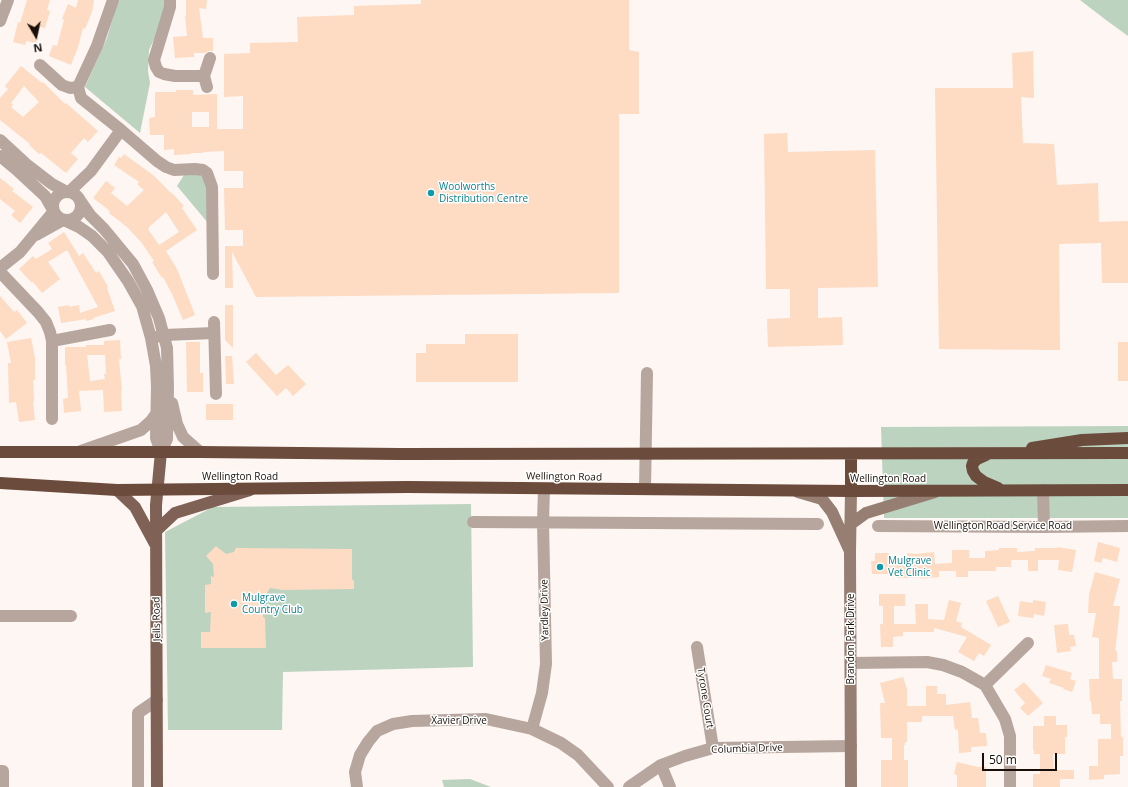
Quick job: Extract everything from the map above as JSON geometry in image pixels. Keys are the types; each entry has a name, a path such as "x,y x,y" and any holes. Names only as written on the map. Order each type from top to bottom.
{"highway":[{"path":"1003,490 984,482 976,476 972,466 977,459 988,454 1082,440 1128,438"},
{"path":"0,452 400,454 1128,453"},
{"path":"851,454 851,491"},
{"name":"Wellington Road","path":"0,483 117,490 408,488 851,491 1128,490"}],"main road":[{"name":"Jells Road","path":"157,787 156,505 161,452"},
{"path":"156,531 175,513 253,489"},
{"path":"117,490 135,507 156,545"}],"street":[{"path":"0,21 8,0"},
{"path":"113,0 97,46 78,87 81,98 166,167 174,170 203,170 207,173 212,187 213,274"},
{"path":"170,0 170,7 156,54 155,64 159,72 206,81 210,58"},
{"path":"40,65 62,85 70,88 78,87"},
{"path":"73,195 121,130"},
{"path":"0,140 26,164 52,184 73,195 133,264 154,305 167,348 167,439 161,452"},
{"path":"0,156 45,196 57,216 80,227 92,236 108,252 128,281 142,306 151,338 156,366 156,438 161,452"},
{"path":"0,268 20,252 32,238 53,210 56,197 63,192 73,195 81,208 77,216 73,219 63,220 32,238"},
{"path":"0,272 46,322 52,341 52,419"},
{"path":"151,338 214,327 216,394"},
{"path":"52,341 110,330"},
{"path":"645,490 647,373"},
{"path":"168,388 177,424 183,437 200,452"},
{"path":"78,452 141,430 156,414"},
{"name":"Yardley Drive","path":"532,730 542,693 546,664 543,522 544,488"},
{"path":"790,490 822,499 832,512 850,552"},
{"path":"851,524 866,513 940,490"},
{"path":"1043,490 1044,527"},
{"name":"Brandon Park Drive","path":"851,491 851,787"},
{"path":"473,522 818,524"},
{"name":"Wellington Road Service Road","path":"878,526 1128,526"},
{"path":"0,616 71,616"},
{"path":"985,685 1028,643"},
{"name":"Tyrone Court","path":"697,647 713,748"},
{"path":"851,663 927,662 943,665 962,672 985,685 1005,719 1010,736 1010,787"},
{"path":"138,787 138,713 157,700"},
{"name":"Xavier Drive","path":"357,787 355,772 360,755 377,731 393,724 412,721 486,720 532,730 561,743 578,755 608,787"},
{"name":"Columbia Drive","path":"629,787 661,766 686,756 713,748 851,746"},
{"path":"661,766 670,787"},
{"path":"2,771 3,787"}],"green space":[{"path":"166,0 166,15 149,50 148,71 150,83 140,133 85,87 107,38 118,1"},
{"path":"1080,0 1128,0 1128,36 1106,20"},
{"path":"198,174 206,179 208,223 177,186 184,175"},
{"path":"1128,426 1128,518 884,518 881,427"},
{"path":"471,504 473,667 283,672 282,730 168,730 165,532 213,507"},
{"path":"470,779 491,787 444,787 442,780"}],"building":[{"path":"27,0 50,0 47,10 50,11 45,28 40,27 36,43 26,41 25,45 13,42 18,22 20,23"},
{"path":"78,0 94,0 92,12 85,29 83,28 71,65 49,56 53,45 57,46 64,20 62,19 68,4 76,8"},
{"path":"186,0 207,0 206,9 199,8 203,38 213,38 213,51 194,53 194,57 175,58 173,37 187,36 185,16"},
{"name":"Woolworths Distribution Centre","path":"421,0 629,0 629,50 639,52 639,114 619,114 619,293 256,297 232,252 233,288 225,288 225,246 243,246 243,230 225,230 224,188 243,188 243,171 224,171 224,151 174,155 174,149 164,150 164,135 150,135 149,118 155,117 155,92 193,90 193,95 217,94 217,129 243,129 243,96 224,97 224,54 250,53 250,43 298,42 297,17 354,15 354,6 421,4","holes":["192,112 209,112 209,127 192,127"]},
{"path":"1033,51 1034,98 1021,97 1023,143 1054,144 1057,185 1098,183 1099,222 1128,221 1128,283 1102,283 1101,243 1059,244 1060,350 939,349 935,88 1013,88 1012,53"},
{"path":"21,66 42,83 43,82 65,104 66,103 98,131 88,142 84,138 71,153 78,159 66,173 41,153 39,154 29,145 30,144 0,120 0,98 8,89 5,86","holes":["24,86 39,102 23,117 11,107 13,105 11,103"]},
{"path":"787,133 788,152 875,150 878,287 818,288 818,318 842,317 843,345 768,347 767,319 790,318 790,289 766,289 764,134"},
{"path":"124,154 153,175 172,193 184,206 182,208 197,230 166,251 177,269 195,315 183,320 163,277 162,278 152,262 154,261 141,242 127,227 109,213 110,211 93,198 106,181 115,188 111,193 127,206 144,190 137,184 139,182 114,165 119,157 121,158","holes":["166,212 179,232 159,245 148,229"]},
{"path":"0,178 14,189 12,191 33,207 20,223 11,215 15,211 0,199"},
{"path":"64,232 79,256 83,253 96,273 99,271 108,287 107,288 115,311 86,321 86,319 61,323 58,307 79,305 80,313 98,307 67,250 48,262 60,279 42,293 19,269 33,256 36,259 52,249 48,243"},
{"path":"0,296 14,312 17,310 27,323 6,339 0,331"},
{"path":"225,305 233,305 233,348 225,340"},
{"path":"465,334 518,334 518,382 416,382 416,353 426,353 426,344 465,344"},
{"path":"31,338 35,358 33,402 35,420 19,422 16,402 9,403 8,363 11,363 7,342"},
{"path":"120,340 121,359 119,359 122,411 104,412 103,390 79,391 81,411 64,413 63,399 68,398 65,347 104,345 104,341","holes":["87,355 105,355 105,379 90,381"]},
{"path":"186,342 200,342 200,373 203,373 203,392 187,392"},
{"path":"1118,342 1128,342 1128,381 1118,381"},
{"path":"256,353 276,375 288,365 306,384 293,396 286,388 277,396 246,362"},
{"path":"225,356 232,356 234,384 226,384"},
{"path":"206,404 233,404 233,420 206,420"},
{"path":"1098,542 1120,548 1117,562 1103,558 1101,563 1094,561"},
{"name":"Mulgrave Country Club","path":"216,546 226,554 234,552 236,548 352,549 352,580 354,580 354,589 283,590 270,588 263,600 266,648 201,648 201,632 210,632 211,612 205,613 205,585 211,584 211,576 214,577 213,564 206,556"},
{"path":"1057,547 1076,550 1072,572 1058,570 1059,560 1038,560 1038,571 1028,571 1028,560 1011,560 1011,567 996,567 996,571 968,571 968,577 956,577 956,571 939,571 939,577 921,579 897,578 897,574 872,574 871,561 875,561 875,553 889,553 889,559 908,558 907,553 915,554 934,552 935,564 952,563 952,550 969,550 969,558 985,558 985,551 999,550 999,548 1017,548 1017,552 1035,551 1035,548"},
{"path":"1095,572 1120,579 1113,606 1120,606 1115,651 1117,651 1117,662 1112,662 1113,679 1122,679 1122,701 1120,701 1123,756 1120,756 1120,774 1104,775 1104,779 1089,780 1089,766 1098,766 1098,739 1111,739 1111,724 1100,724 1100,714 1092,714 1090,701 1089,679 1099,679 1099,638 1092,637 1096,613 1088,613 1089,595"},
{"path":"879,594 905,594 905,606 894,606 894,624 916,624 915,604 928,604 928,619 944,620 949,600 961,603 956,621 962,623 961,627 991,645 984,656 979,653 974,661 958,652 967,637 934,628 934,632 903,632 903,636 893,637 893,647 881,647 880,624 883,624 883,606 879,606"},
{"path":"998,596 1010,622 998,627 986,601"},
{"path":"1033,600 1046,602 1044,616 1034,614 1033,618 1018,616 1020,601 1033,603"},
{"path":"1068,624 1069,635 1074,635 1076,646 1070,647 1071,651 1057,653 1054,625"},
{"path":"1046,665 1072,673 1070,679 1076,681 1072,692 1049,683 1051,679 1042,676"},
{"path":"903,677 907,689 907,706 926,706 926,686 937,686 937,694 946,694 946,705 970,702 972,718 978,718 980,733 986,733 987,746 971,747 971,752 959,753 958,729 955,730 953,716 922,716 922,722 907,722 907,742 905,742 904,745 904,760 908,760 908,787 881,787 881,760 892,760 892,738 881,738 880,703 885,703 880,683"},
{"path":"1024,682 1043,703 1028,716 1020,708 1025,703 1014,690"},
{"path":"1044,716 1056,716 1056,725 1067,725 1065,754 1053,754 1054,770 1074,770 1074,779 1060,779 1060,787 1033,787 1033,774 1040,774 1040,754 1034,754 1033,750 1033,726 1044,726"},
{"path":"957,762 978,767 986,767 986,787 957,787 957,775 954,774"}],"place":[{"name":"Woolworths Distribution Centre","path":"431,193"},
{"name":"Mulgrave Vet Clinic","path":"880,567"},
{"name":"Mulgrave Country Club","path":"234,604"}]}
